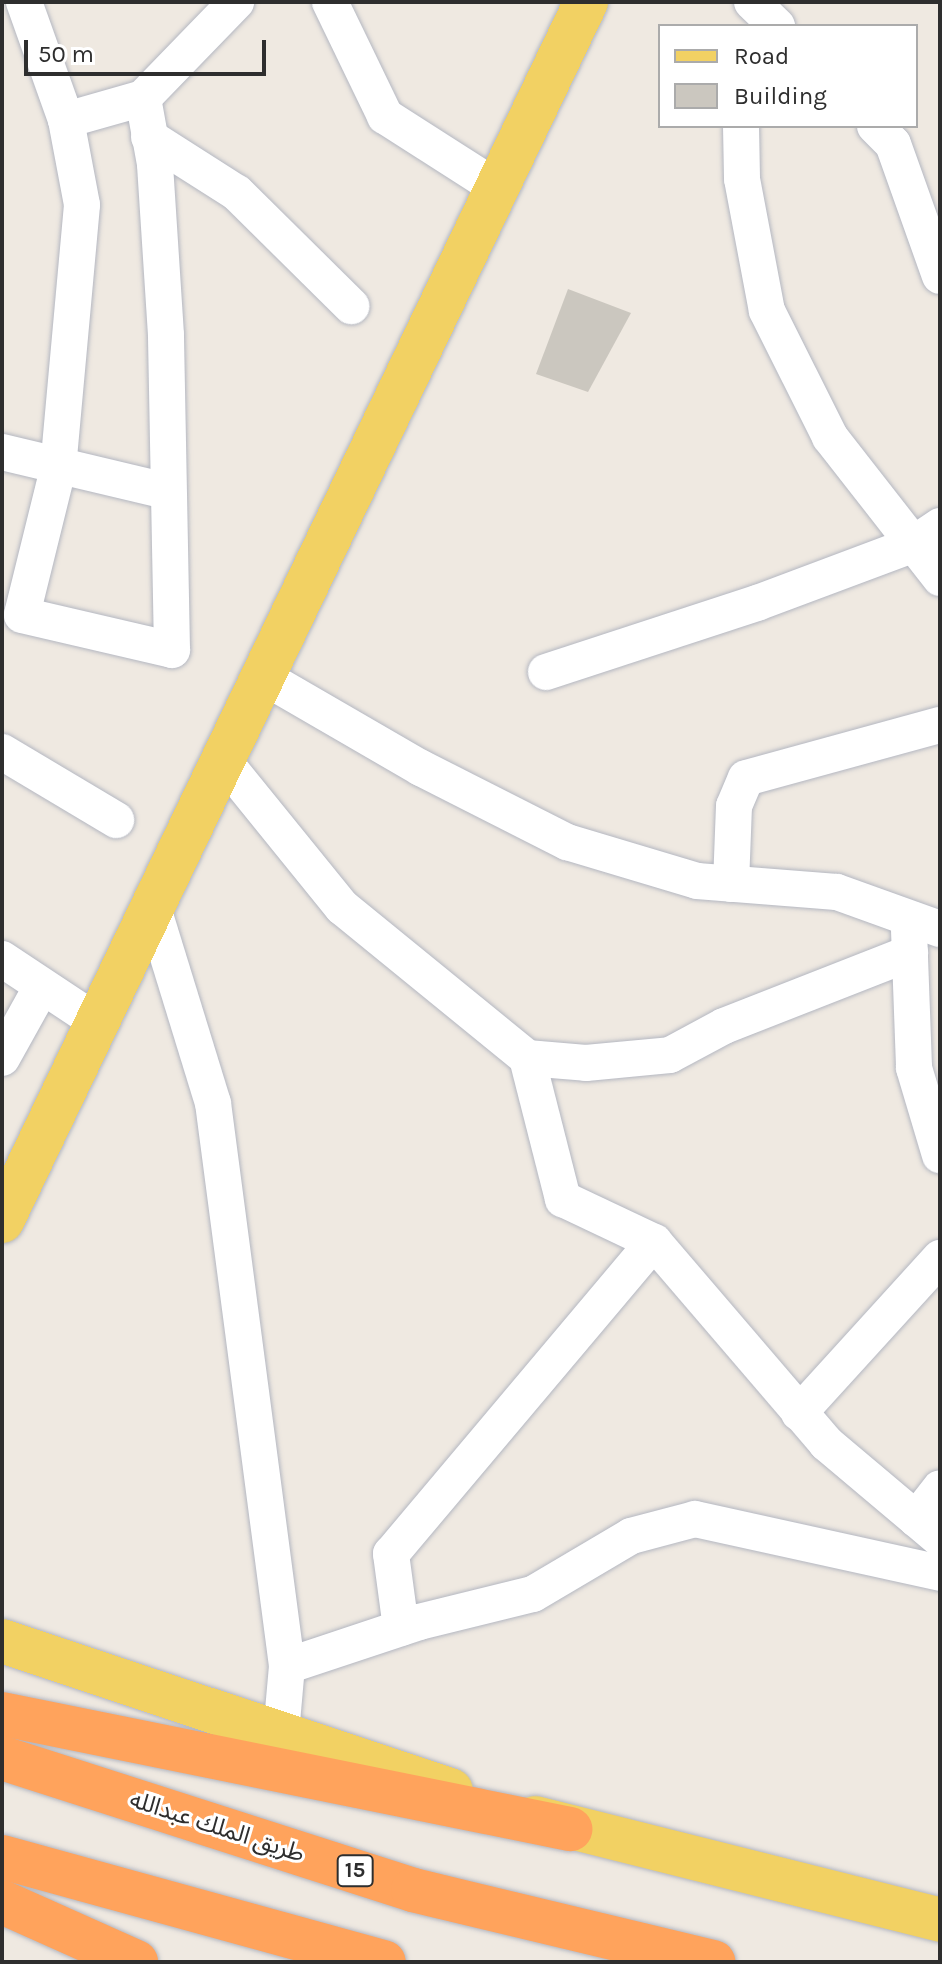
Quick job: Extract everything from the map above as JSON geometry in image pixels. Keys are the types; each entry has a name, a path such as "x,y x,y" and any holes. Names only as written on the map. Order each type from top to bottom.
{"highway":[{"path":"2,1714 570,1829"},
{"name":"طريق الملك عبدالله","path":"2,1758 413,1890 713,1962"},
{"path":"2,1857 384,1962"},
{"path":"2,1902 136,1962"}],"main road":[{"path":"2,1221 586,2"},
{"path":"2,1641 570,1829 940,1920"}],"street":[{"path":"24,2 66,120 82,205 58,469 22,615 172,650 166,491 166,335 143,98"},
{"path":"66,120 143,98 236,2"},
{"path":"330,2 385,116 496,187"},
{"path":"738,2 739,24"},
{"path":"752,2 775,24"},
{"path":"741,128 742,179 767,311 830,437 926,535 940,578"},
{"path":"877,128 893,144 940,276"},
{"path":"149,137 237,193 351,306"},
{"path":"2,452 58,469 166,491"},
{"path":"546,672 926,535"},
{"path":"262,676 421,768 567,842 697,881 837,892 924,923 910,953 914,1068 940,1155"},
{"path":"731,884 734,806 746,778 940,725"},
{"path":"2,752 116,820"},
{"path":"222,759 342,907 527,1058 586,1063 670,1055 724,1026 910,953"},
{"path":"152,905 213,1103 287,1666 281,1733"},
{"path":"2,959 97,1022"},
{"path":"2,1058 42,986"},
{"path":"527,1058 563,1199 654,1242 799,1413 928,1529 940,1488"},
{"path":"401,1628 391,1554 654,1242"},
{"path":"799,1413 940,1258"},
{"path":"287,1666 401,1628 533,1594 631,1536 695,1519 940,1573"}],"building":[{"path":"568,289 631,313 588,392 536,374"}]}
